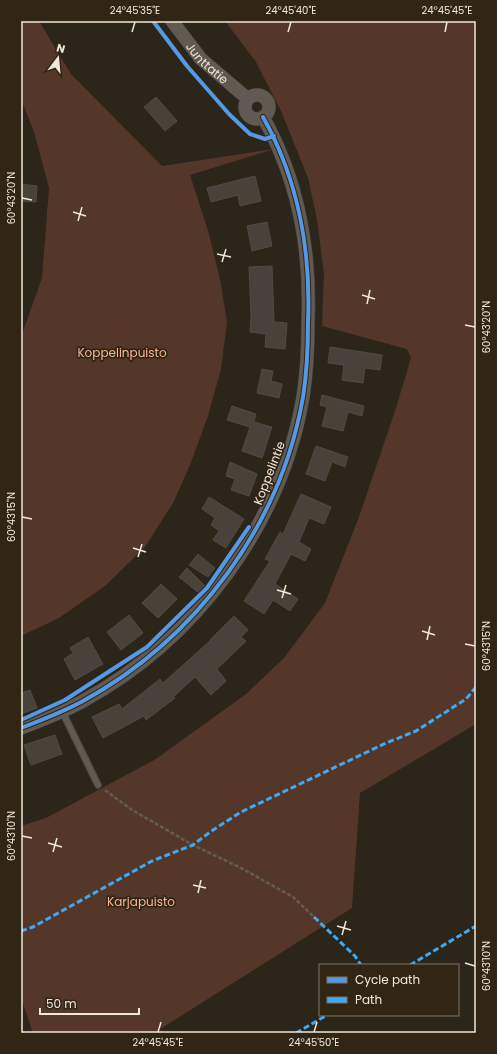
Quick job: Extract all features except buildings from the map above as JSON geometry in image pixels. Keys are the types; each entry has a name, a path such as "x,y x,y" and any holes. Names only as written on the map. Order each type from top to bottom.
{"street":[{"name":"Junttatie","path":"172,21 201,59 248,99 245,106 246,113 252,118 260,119 263,117"},
{"name":"Koppelintie","path":"21,728 82,702 106,688 135,668 157,650 194,615 221,583 246,546 260,521 286,460 296,428 303,396 307,354 309,288 300,214 285,164 275,138 263,117"}],"lane":[{"path":"62,711 98,785"}],"path":[{"path":"98,785 132,810 186,841 243,869 293,897 314,916"}],"green space":[{"name":"Koppelinpuisto","path":"21,21 39,21 71,74 162,166 274,149 190,175 209,234 220,279 227,322 221,369 208,416 190,465 173,503 145,547 105,586 59,618 21,636 21,337 42,278 49,188 34,132 21,99"},
{"name":"Karjapuisto","path":"225,21 476,21 476,724 360,793 352,908 154,1033 33,1033 21,998 21,826 46,818 156,759 246,694 284,658 325,603 359,517 395,411 411,358 407,349 322,326 324,274 317,219 308,178 281,111 256,62"}],"marked path":[{"path":"21,931 33,927 152,861 193,845 241,812 386,743 416,731 466,699 476,687"},
{"path":"314,917 355,956 360,964"},
{"path":"412,964 476,926"},
{"path":"296,1033 325,1016"}],"cycle path":[{"path":"153,21 187,66 229,114 250,134 265,139 274,136"},
{"path":"21,728 83,701 124,675 162,645 196,611 227,574 254,533 275,490 292,444 303,397 308,341 308,295 307,269 300,216 285,165 263,117"},
{"path":"21,720 65,700 147,647 207,588 249,527"}]}
